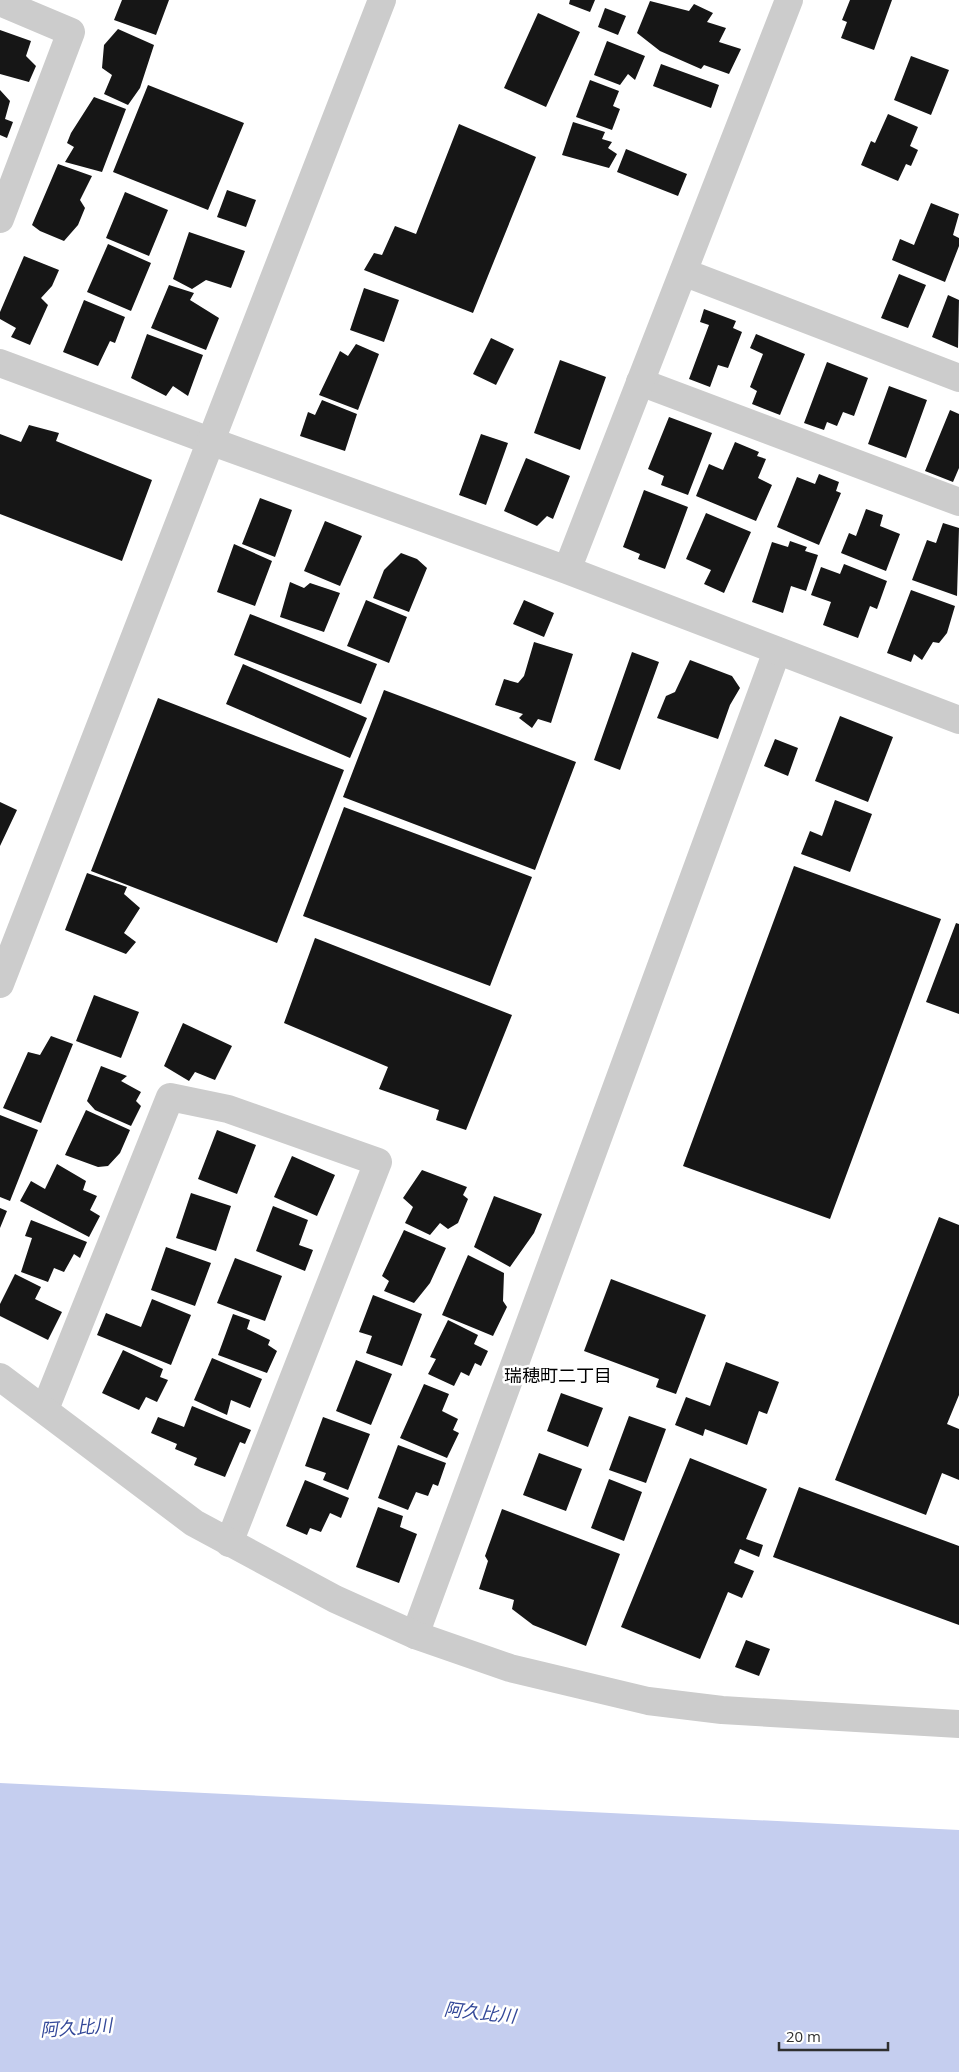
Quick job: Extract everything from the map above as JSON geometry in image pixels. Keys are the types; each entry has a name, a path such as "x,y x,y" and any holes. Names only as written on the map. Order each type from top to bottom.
{"street":[{"path":"0,984 382,0"},
{"path":"567,570 789,0"},
{"path":"0,2 71,32 0,219"},
{"path":"683,272 959,378"},
{"path":"0,363 567,570 959,720"},
{"path":"640,382 959,502"},
{"path":"416,1635 777,651"},
{"path":"45,1409 170,1097 228,1109 378,1162 228,1543"},
{"path":"0,1377 194,1523 228,1543 336,1599 416,1635 510,1668 648,1701 722,1710 959,1724"}],"water":[{"name":"阿久比川","path":"0,1783 959,1830 959,2072 0,2072"}],"building":[{"path":"122,0 169,0 156,35 114,20"},
{"path":"570,0 595,0 590,12 569,4"},
{"path":"850,0 892,0 874,50 841,38 847,22 842,20"},
{"path":"650,1 689,11 694,4 713,13 707,22 726,28 719,42 741,49 729,74 704,65 701,69 660,51 637,33"},
{"path":"605,8 626,16 618,35 598,27"},
{"path":"538,13 580,32 546,107 504,88"},
{"path":"118,29 154,45 140,88 128,105 104,94 112,75 102,68 104,45"},
{"path":"0,30 31,41 26,56 36,66 29,82 0,74"},
{"path":"607,41 645,56 635,80 628,74 620,85 594,75"},
{"path":"911,56 949,70 931,115 894,100"},
{"path":"661,64 719,85 711,108 653,86"},
{"path":"590,80 619,91 613,106 620,109 612,130 576,117"},
{"path":"148,85 244,123 208,210 113,172"},
{"path":"0,90 10,101 5,119 13,122 7,138 0,135"},
{"path":"94,97 126,109 102,172 65,162 74,147 67,143 71,133"},
{"path":"888,114 918,127 910,146 918,150 911,166 906,164 898,181 861,165 871,141 875,143"},
{"path":"573,122 605,132 602,139 612,142 608,148 617,154 609,168 562,155"},
{"path":"459,124 536,157 473,313 364,270 374,253 382,255 395,226 416,234"},
{"path":"626,149 687,174 678,196 617,172"},
{"path":"58,164 92,176 80,200 85,208 78,225 64,241 40,231 32,225"},
{"path":"227,190 256,200 246,227 217,217"},
{"path":"125,192 168,210 149,256 106,238"},
{"path":"931,203 959,214 953,235 959,238 959,246 945,282 892,260 900,239 914,245"},
{"path":"189,232 245,251 231,288 206,280 192,289 173,279"},
{"path":"108,244 151,263 131,311 87,292"},
{"path":"24,256 59,270 52,286 41,298 48,305 30,345 11,337 16,328 0,319 0,312"},
{"path":"899,274 926,285 908,328 881,318"},
{"path":"169,285 194,293 190,300 219,318 206,350 151,328"},
{"path":"364,288 399,300 384,342 350,330"},
{"path":"948,295 959,300 958,348 932,337"},
{"path":"84,300 125,317 115,343 110,341 98,366 63,352"},
{"path":"704,309 736,321 733,328 742,332 728,368 718,365 710,387 689,379 709,325 700,322"},
{"path":"147,334 203,355 188,396 173,386 166,396 131,378"},
{"path":"756,334 805,354 780,415 752,404 757,391 750,387 763,354 750,348"},
{"path":"491,338 514,349 496,385 473,374"},
{"path":"356,344 379,354 358,410 319,395 340,351 348,356"},
{"path":"560,360 606,377 580,450 534,433"},
{"path":"827,362 868,378 854,416 843,412 837,426 827,422 824,430 804,423"},
{"path":"889,386 927,400 906,458 868,444"},
{"path":"322,400 357,414 345,451 300,436 308,412 315,415"},
{"path":"950,410 959,414 959,468 953,482 925,471"},
{"path":"669,417 712,433 688,495 661,485 664,476 648,469"},
{"path":"29,425 59,433 56,441 152,480 122,561 0,514 0,434 21,442"},
{"path":"481,434 508,443 486,505 459,495"},
{"path":"735,442 759,452 757,456 766,459 758,478 772,485 756,521 696,496 709,464 723,470"},
{"path":"526,458 570,476 553,519 547,516 537,526 504,511"},
{"path":"819,474 839,482 836,491 841,493 819,545 777,527 797,477 815,484"},
{"path":"644,490 688,507 665,569 638,559 640,554 623,547"},
{"path":"260,498 292,510 275,557 242,544"},
{"path":"866,509 883,515 880,526 900,534 886,571 841,553 849,533 856,536"},
{"path":"706,513 751,532 724,593 704,584 711,570 686,559"},
{"path":"325,521 362,536 340,586 304,571"},
{"path":"943,523 959,528 957,596 912,580 927,540 936,543"},
{"path":"790,541 807,547 805,551 818,555 806,591 791,586 783,613 752,602 772,542 788,547"},
{"path":"234,544 272,561 255,606 217,592"},
{"path":"401,553 417,559 427,568 409,612 373,598 384,570"},
{"path":"844,564 887,581 877,609 870,606 858,638 823,625 831,602 811,595 821,567 840,574"},
{"path":"290,582 304,588 310,583 340,593 324,632 280,617"},
{"path":"911,590 955,606 947,633 939,643 933,642 922,660 914,654 911,662 887,653"},
{"path":"366,600 407,617 389,663 347,646"},
{"path":"524,600 554,613 544,637 513,624"},
{"path":"250,614 377,664 361,704 234,655"},
{"path":"534,642 573,654 551,723 538,719 532,728 519,718 523,714 495,705 504,679 518,683 524,676"},
{"path":"632,652 659,662 620,770 594,760"},
{"path":"690,660 732,676 740,688 730,705 718,739 657,718 666,696 675,692"},
{"path":"243,664 367,718 350,758 226,704"},
{"path":"384,690 576,762 535,870 343,797"},
{"path":"158,698 344,770 277,943 91,871"},
{"path":"840,716 893,737 868,802 815,781"},
{"path":"775,739 798,748 788,776 764,766"},
{"path":"835,800 872,814 850,872 801,854 810,831 822,836"},
{"path":"0,802 17,810 0,846"},
{"path":"344,807 532,877 490,986 303,916"},
{"path":"794,866 941,919 830,1219 683,1166"},
{"path":"87,873 127,887 124,894 140,908 124,933 136,942 126,954 65,930"},
{"path":"956,923 959,924 959,1014 926,1002"},
{"path":"315,938 512,1015 466,1130 436,1120 439,1110 379,1089 388,1067 284,1023"},
{"path":"94,995 139,1012 121,1058 76,1041"},
{"path":"183,1023 232,1046 215,1080 195,1072 189,1081 164,1066"},
{"path":"51,1036 73,1044 41,1123 3,1108 28,1052 40,1055"},
{"path":"101,1066 127,1076 121,1081 141,1092 136,1101 141,1106 131,1126 95,1110 87,1101"},
{"path":"86,1110 130,1130 120,1153 108,1166 98,1167 65,1155"},
{"path":"0,1115 38,1130 10,1201 0,1197"},
{"path":"217,1130 256,1145 237,1194 198,1179"},
{"path":"292,1156 335,1175 317,1216 274,1197"},
{"path":"57,1164 86,1181 83,1190 97,1196 90,1210 100,1216 89,1237 20,1201 31,1181 45,1189"},
{"path":"422,1170 467,1187 463,1195 468,1199 458,1223 448,1229 440,1223 430,1235 405,1223 413,1207 403,1198"},
{"path":"191,1193 231,1206 216,1251 176,1238"},
{"path":"494,1196 542,1214 534,1233 510,1267 474,1247"},
{"path":"273,1206 308,1220 299,1245 313,1250 305,1271 256,1251"},
{"path":"0,1208 7,1211 0,1228"},
{"path":"939,1217 959,1225 959,1395 947,1424 959,1429 959,1480 942,1473 926,1515 835,1480"},
{"path":"31,1220 87,1242 80,1258 74,1254 64,1272 54,1268 48,1282 21,1272 32,1238 25,1236"},
{"path":"404,1230 446,1248 430,1283 414,1303 384,1291 389,1281 382,1276"},
{"path":"166,1247 211,1263 195,1306 151,1290"},
{"path":"468,1255 504,1273 503,1301 507,1307 493,1336 442,1315"},
{"path":"235,1258 282,1276 265,1321 217,1303"},
{"path":"15,1274 41,1287 35,1299 62,1312 48,1340 0,1316 0,1304"},
{"path":"611,1279 706,1315 676,1394 656,1387 659,1379 584,1351"},
{"path":"373,1295 422,1314 402,1366 366,1353 372,1336 359,1332"},
{"path":"152,1299 191,1315 171,1365 97,1335 106,1313 141,1327"},
{"path":"233,1314 250,1320 247,1329 270,1340 268,1345 277,1351 267,1373 218,1355"},
{"path":"448,1320 478,1335 474,1344 488,1351 481,1366 475,1363 469,1376 461,1372 454,1386 428,1374 436,1359 430,1357"},
{"path":"123,1350 163,1369 160,1377 168,1380 157,1402 146,1397 139,1410 102,1393"},
{"path":"212,1358 262,1379 250,1408 231,1400 227,1415 194,1400"},
{"path":"356,1360 392,1374 371,1425 336,1411"},
{"path":"726,1362 779,1382 767,1414 759,1411 747,1445 705,1429 703,1436 675,1425 686,1397 710,1406"},
{"path":"424,1384 449,1394 442,1411 458,1419 453,1430 459,1433 447,1458 400,1438"},
{"path":"561,1393 603,1408 588,1447 547,1431"},
{"path":"192,1406 251,1430 245,1444 240,1442 225,1477 194,1465 197,1458 175,1449 177,1444 151,1433 158,1417 184,1427"},
{"path":"629,1416 666,1429 646,1483 609,1470"},
{"path":"323,1417 370,1434 348,1490 323,1480 326,1473 305,1466"},
{"path":"398,1445 446,1463 438,1486 433,1484 428,1496 416,1492 408,1510 378,1498"},
{"path":"539,1453 582,1469 566,1511 523,1495"},
{"path":"690,1458 767,1489 746,1539 763,1545 759,1557 740,1549 734,1563 754,1571 742,1598 728,1592 700,1659 621,1627"},
{"path":"609,1479 642,1492 624,1541 591,1528"},
{"path":"305,1480 349,1498 341,1518 330,1513 321,1532 310,1528 307,1535 286,1526"},
{"path":"799,1487 959,1546 959,1625 773,1557"},
{"path":"378,1507 403,1516 400,1527 417,1534 399,1583 356,1567"},
{"path":"502,1509 620,1554 586,1646 533,1625 512,1609 514,1600 479,1589 488,1561 485,1556"},
{"path":"746,1640 770,1649 759,1676 735,1667"}],"district":[{"name":"瑞穂町二丁目","path":"558,1375"}]}
